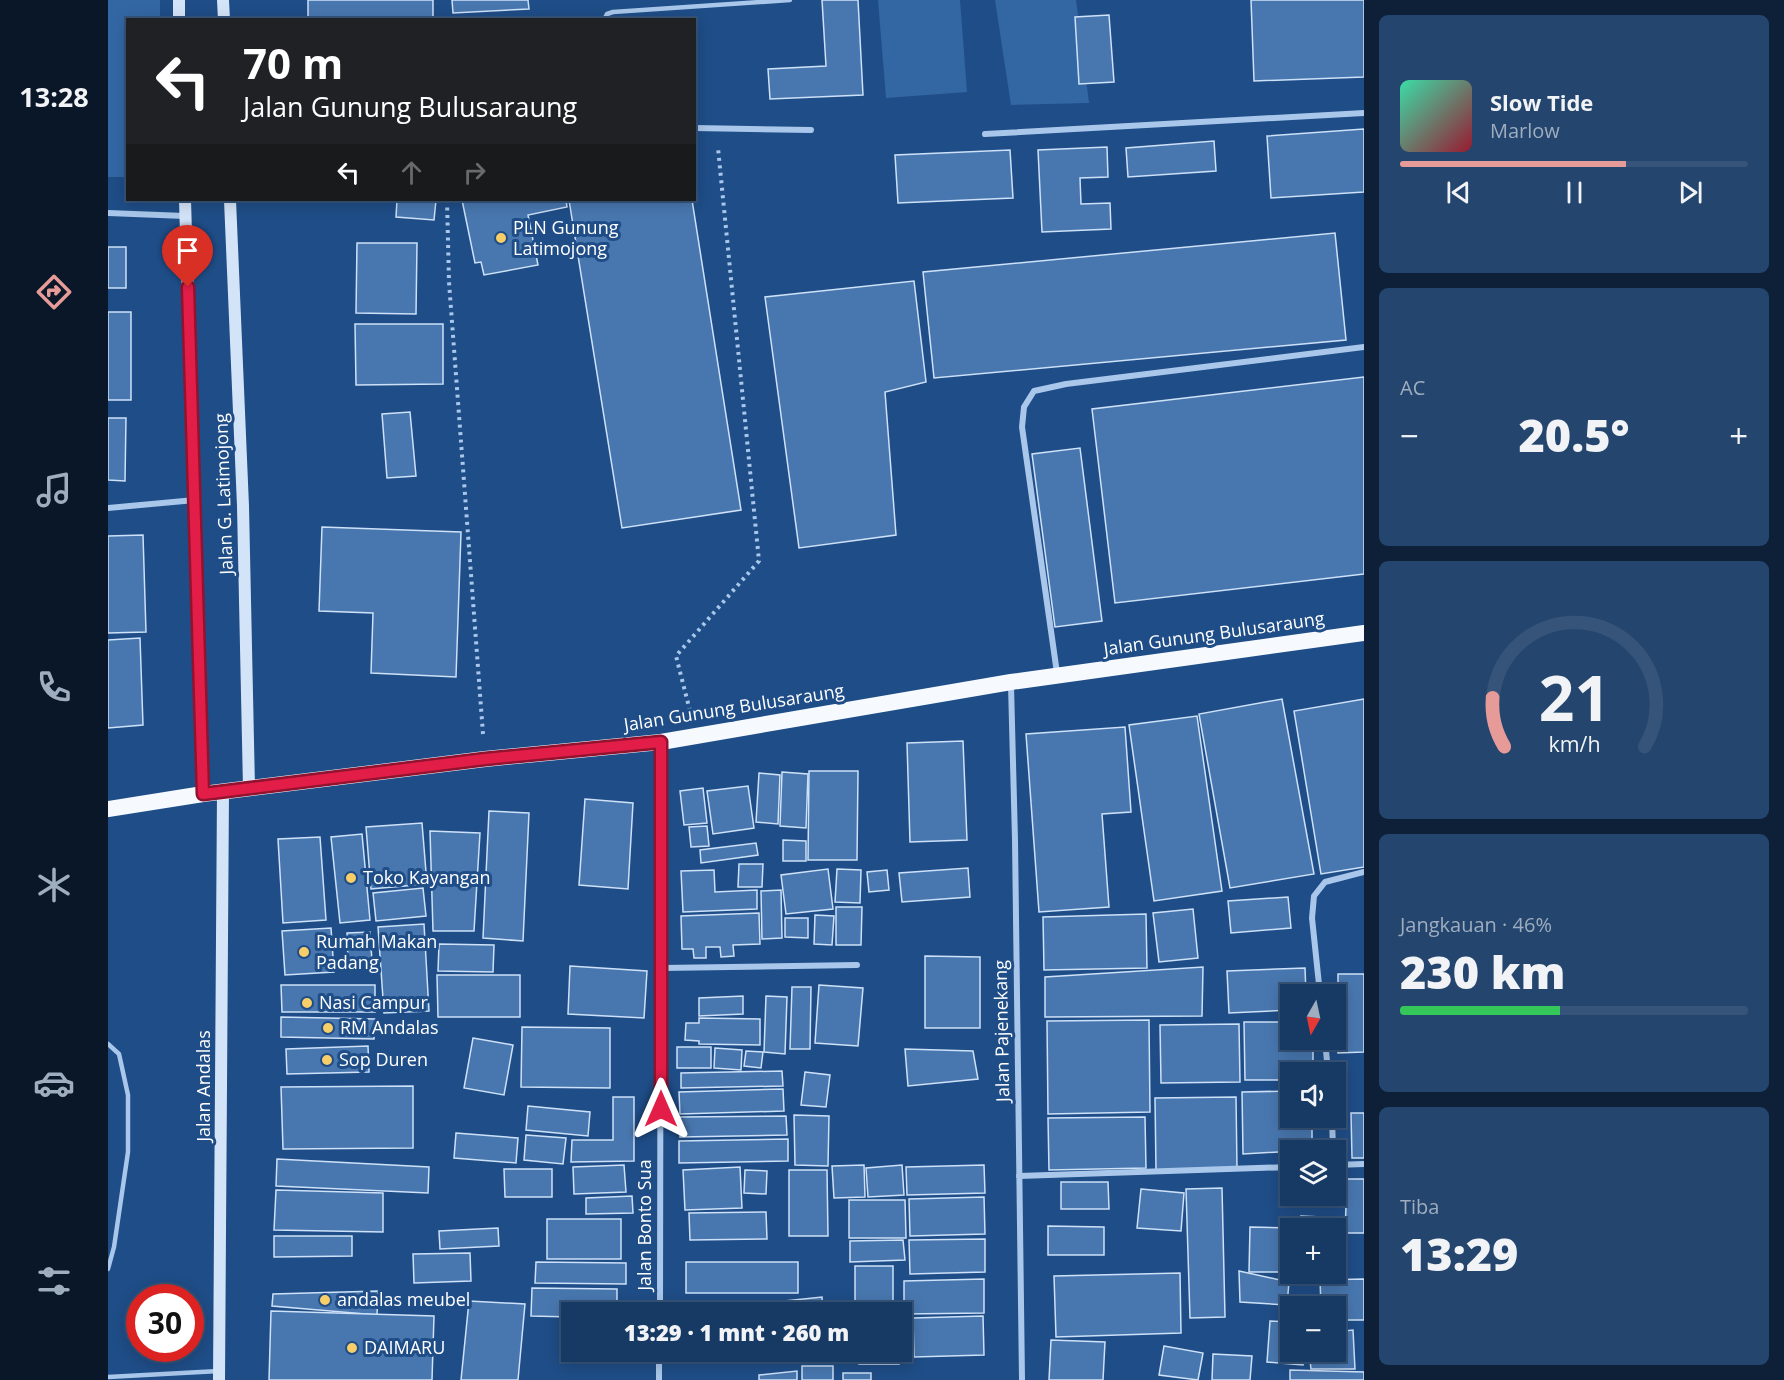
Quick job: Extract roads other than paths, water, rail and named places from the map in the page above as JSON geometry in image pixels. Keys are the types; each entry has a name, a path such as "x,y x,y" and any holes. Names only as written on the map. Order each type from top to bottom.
{"highway":[{"name":"Jalan Gunung Bulusaraung","path":"108,809 223,791 485,759 661,742 1011,682 1364,633"}],"main road":[{"path":"179,0 179,18"},
{"path":"223,0 224,18"},
{"name":"Jalan G. Latimojong","path":"185,201 196,500 203,794"},
{"name":"Jalan G. Latimojong","path":"230,201 243,506 249,788"},
{"name":"Jalan Andalas","path":"219,1376 223,791"}],"street":[{"path":"985,134 1364,113"},
{"path":"696,128 812,130"},
{"path":"108,213 186,216"},
{"path":"1057,675 1022,427 1024,407 1034,392 1066,384 1364,347"},
{"path":"108,508 196,500"},
{"name":"Jalan Pajenekang","path":"1011,682 1016,840 1022,1380"},
{"name":"Jalan Bonto Sua","path":"660,1302 661,742"},
{"path":"1319,984 1312,918 1314,896 1325,882 1364,872"},
{"path":"662,968 857,965"},
{"path":"1346,1165 1364,1164"},
{"path":"1019,1176 1280,1168"},
{"path":"659,1362 659,1380"}],"lane":[{"path":"605,18 607,14 613,12 790,0"},
{"path":"108,1044 119,1054 128,1095 128,1152 114,1247 108,1269"},
{"path":"108,1377 219,1376"}],"place":[{"name":"PLN Gunung Latimojong","path":"501,238"},
{"name":"Toko Kayangan","path":"351,878"},
{"name":"Rumah Makan Padang","path":"304,952"},
{"name":"Nasi Campur","path":"307,1003"},
{"name":"RM Andalas","path":"328,1028"},
{"name":"Sop Duren","path":"327,1060"},
{"name":"andalas meubel","path":"325,1300"},
{"name":"DAIMARU","path":"352,1348"}]}
